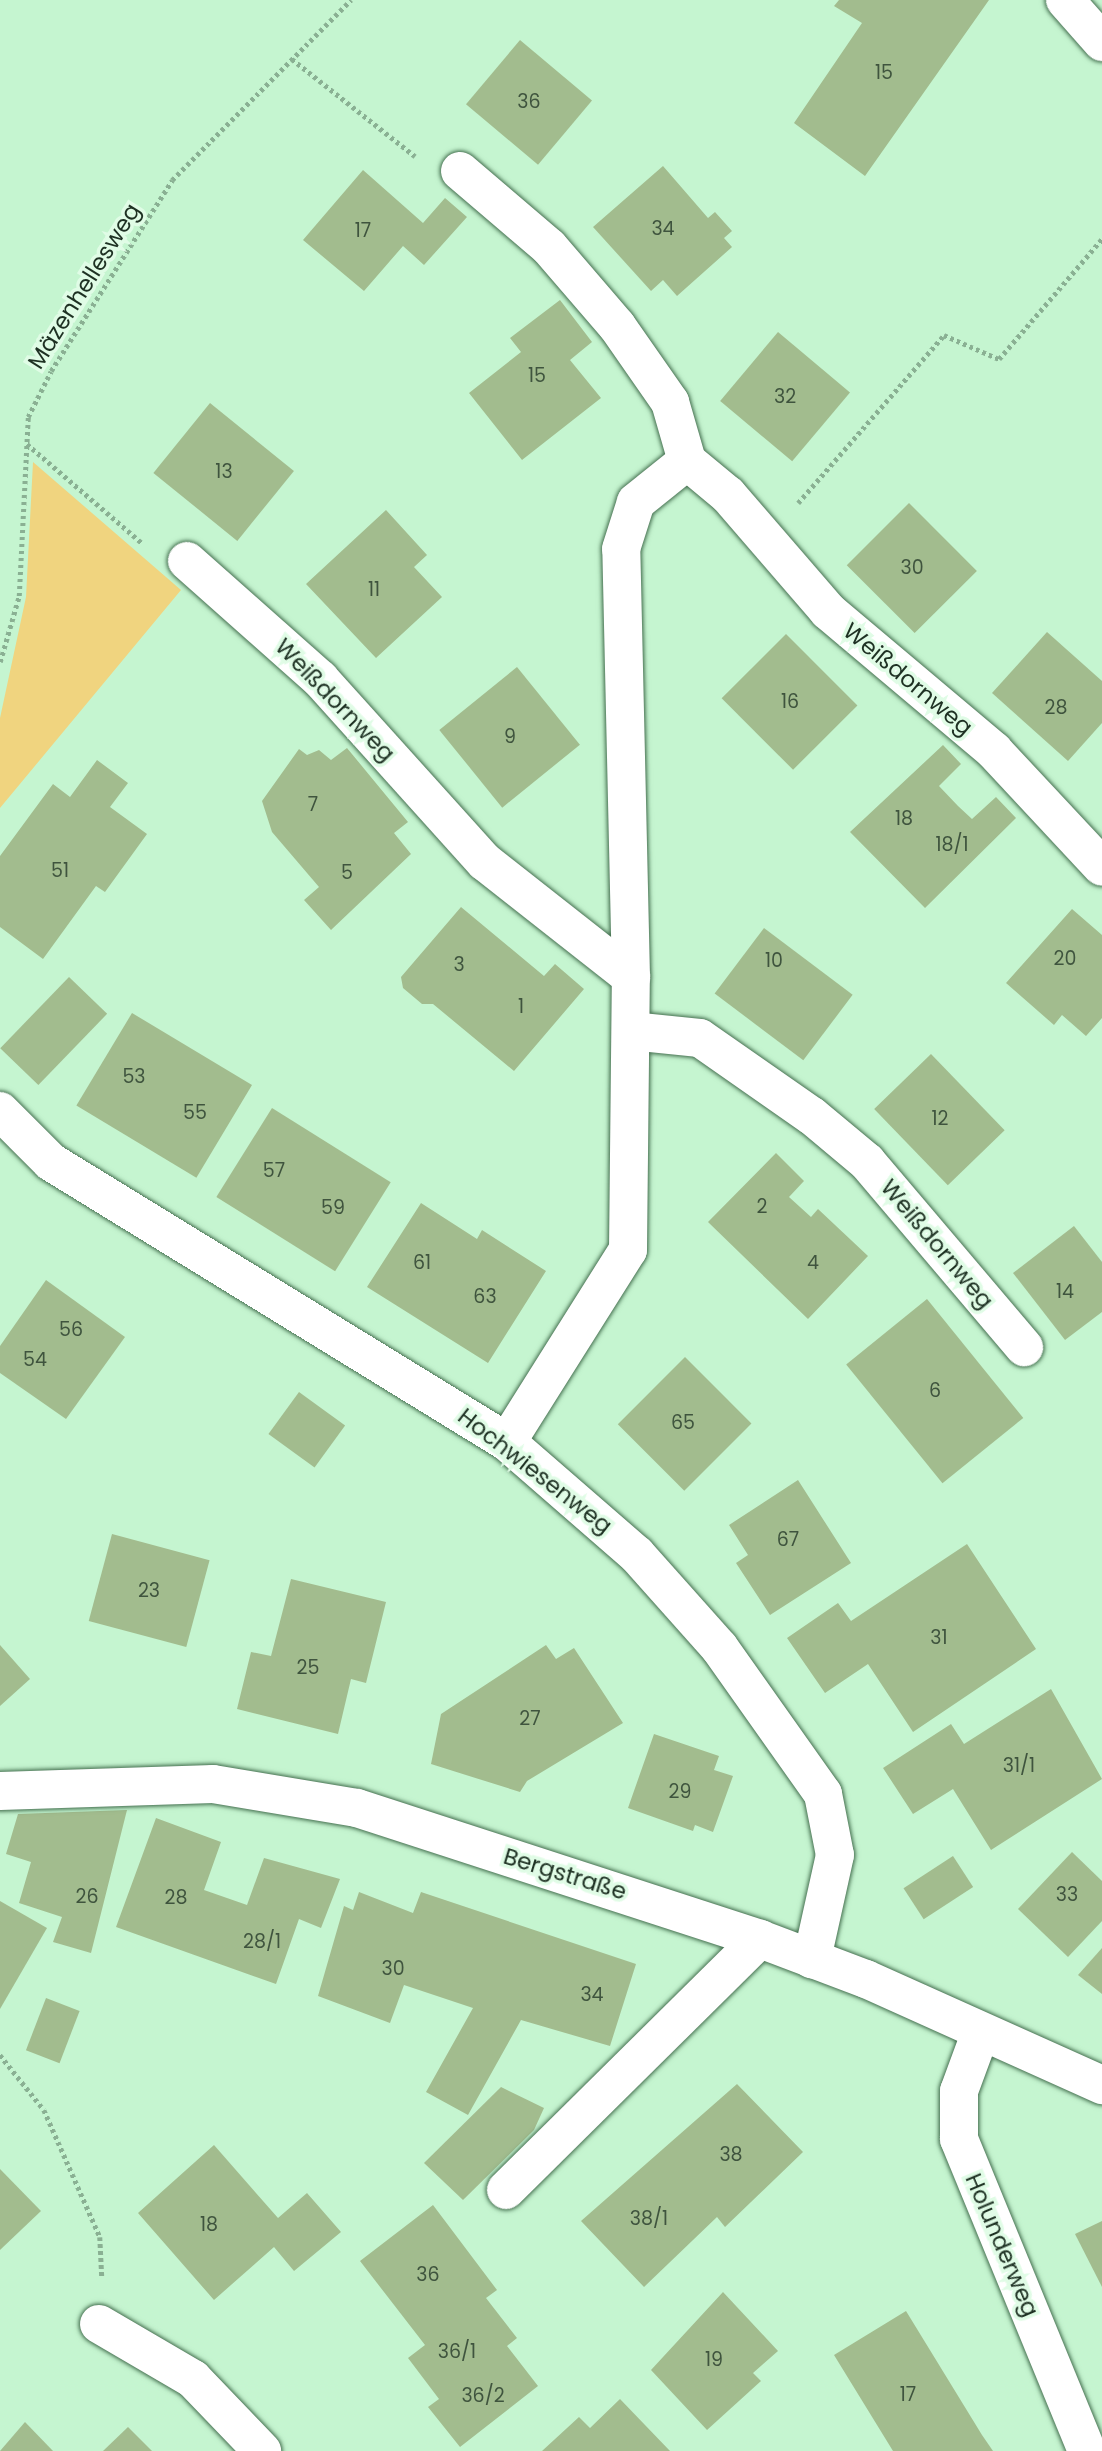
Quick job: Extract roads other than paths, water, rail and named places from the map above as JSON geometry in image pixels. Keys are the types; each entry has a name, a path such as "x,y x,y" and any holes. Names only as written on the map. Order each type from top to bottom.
{"street":[{"path":"1065,0 1102,42"},
{"name":"Weißdornweg","path":"460,171 549,247 617,326 670,402 687,461 767,540 828,611 995,751 1102,867"},
{"path":"507,1442 628,1250 631,977 621,548 636,502 687,461"},
{"name":"Weißdornweg","path":"187,561 320,679 485,862 631,977"},
{"name":"Weißdornweg","path":"631,1031 700,1038 821,1124 880,1177 1024,1347"},
{"name":"Hochwiesenweg","path":"0,1111 51,1161 507,1442 666,1586 808,1765 828,1810 835,1855 812,1959"},
{"name":"Bergstraße","path":"0,1791 180,1783 318,1799 760,1939 1102,2085"},
{"path":"506,2190 760,1939"},
{"name":"Holunderweg","path":"980,2034 959,2091 959,2139 1087,2451"},
{"path":"99,2324 193,2379 262,2451"}]}
